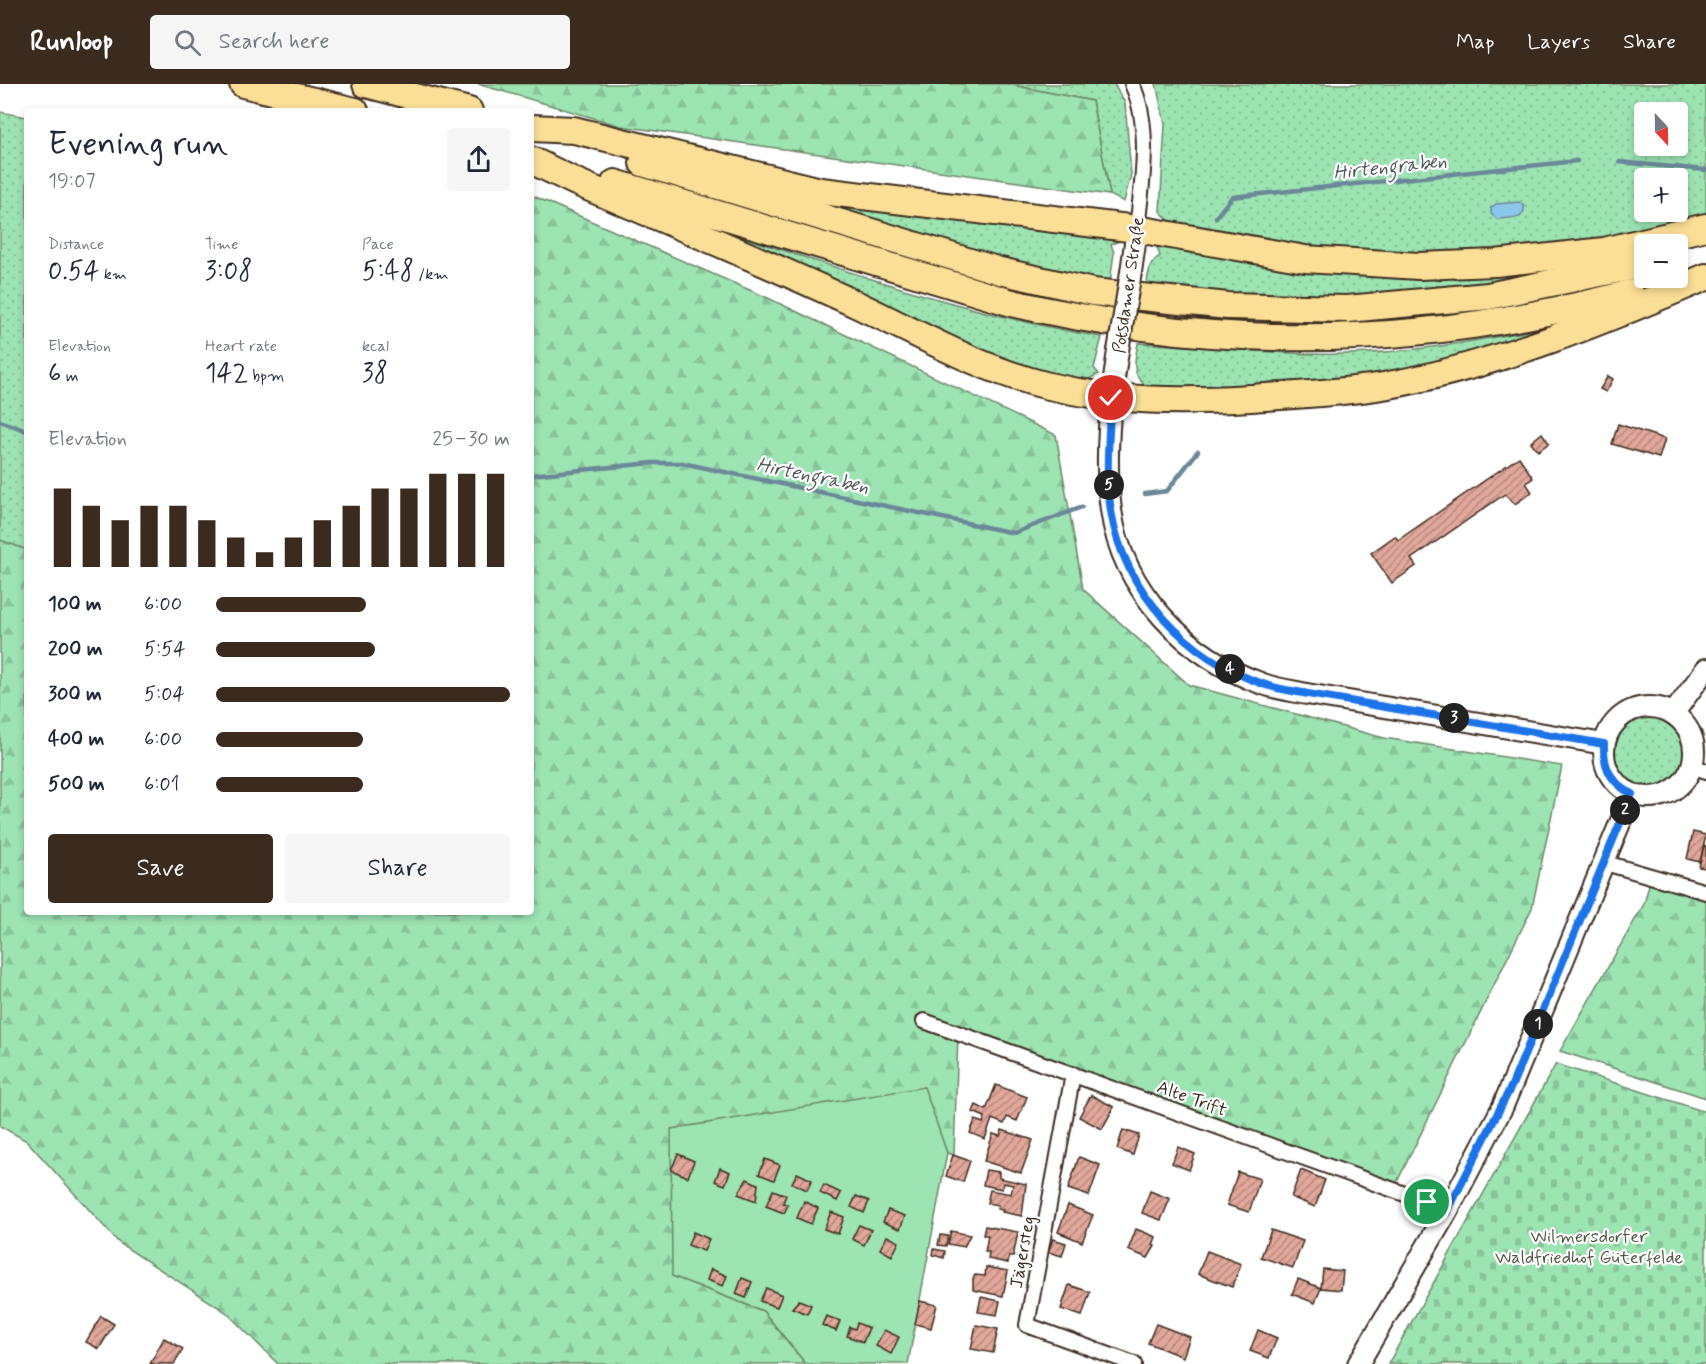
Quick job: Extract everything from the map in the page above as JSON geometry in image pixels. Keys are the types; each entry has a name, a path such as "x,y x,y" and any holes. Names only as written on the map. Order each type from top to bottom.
{"highway":[{"path":"243,84 343,108"},
{"path":"366,84 458,108"},
{"path":"534,128 574,130 821,191 1137,229 1305,259 1419,266 1495,263 1604,251 1706,227"},
{"path":"534,129 769,203 1000,271 1093,292 1228,306 1347,309 1488,296 1634,266"},
{"path":"534,160 1012,303 1058,314 1158,329 1288,339 1362,338 1477,326 1614,298 1706,271"},
{"path":"534,161 576,182 860,307 976,363 1047,386 1111,398 1213,400 1316,394 1383,386 1451,371 1509,352 1656,299 1706,277"},
{"path":"1688,248 1706,242"}],"street":[{"name":"Potsdamer Straße","path":"1132,84 1140,115 1145,164 1111,398 1107,462 1111,512 1121,548 1136,580 1157,612 1200,652 1263,684 1308,694 1604,744"},
{"path":"1673,714 1706,669"},
{"path":"1652,708 1673,714 1684,724 1692,737 1699,768 1675,790 1661,796 1646,798 1632,794 1612,779 1603,756 1609,730 1618,719 1631,711 1652,708"},
{"path":"1358,1364 1447,1212 1512,1085 1602,862 1632,794"},
{"path":"1602,862 1706,892"},
{"name":"Alte Trift","path":"924,1021 1427,1202 1447,1212"},
{"name":"Jägersteg","path":"1072,1074 1028,1325 1134,1364"}],"green space":[{"path":"478,84 1007,84 1092,101 1110,195 621,126"},
{"path":"1007,84 1114,84 1125,103 1131,174 1124,202 1110,195 1092,101"},
{"path":"1156,84 1706,84 1706,218 1688,222 1688,168 1634,168 1634,222 1687,222 1559,249 1458,256 1330,251 1174,226 1160,211 1165,124"},
{"path":"0,112 24,116 24,549 0,540"},
{"path":"753,183 1114,238 1117,242 1111,244 1114,253 1110,282 1064,273 975,250"},
{"path":"534,196 768,298 1056,435 1083,589 1189,685 1384,738 1562,766 1532,908 1395,1186 958,1035 954,1155 947,1153 923,1087 672,1276 763,1311 806,1364 278,1364 226,1312 119,1243 27,1141 0,1126 0,540 24,549 24,915 534,915"},
{"path":"692,220 946,301 1050,327 1102,337 1094,368 1099,374 1083,382 1021,372"},
{"path":"1168,245 1290,263 1599,257 1540,272 1451,288 1361,296 1280,297 1146,287 1151,265 1160,256 1157,247"},
{"path":"1568,323 1506,347 1355,384 1142,389 1143,382 1135,369 1138,343 1311,354 1376,353 1472,341"},
{"path":"1648,715 1662,718 1675,726 1683,739 1686,753 1683,767 1675,780 1662,788 1648,791 1634,788 1621,780 1613,767 1610,753 1613,739 1621,726 1634,718"},
{"path":"1651,877 1706,892 1706,1098 1560,1051 1644,904"},
{"name":"Wilmersdorfer Waldfriedhof Güterfelde","path":"1556,1064 1706,1112 1706,1364 1388,1364"},
{"path":"924,1087 947,1153 908,1364 806,1364 763,1311 672,1276 671,1129"}],"water":[{"path":"1519,202 1524,206 1520,217 1497,219 1491,214 1491,208 1496,204"}],"building":[{"path":"1608,376 1613,379 1606,392 1600,389"},
{"path":"1618,424 1665,439 1659,458 1612,444"},
{"path":"1542,433 1549,443 1538,451 1531,442"},
{"path":"1519,457 1533,478 1526,483 1532,492 1515,504 1505,494 1411,559 1416,566 1392,583 1371,553 1395,536 1398,540"},
{"path":"1693,832 1706,835 1700,862 1687,859"},
{"path":"1704,846 1706,846 1706,868 1699,867"},
{"path":"996,1085 1027,1097 1017,1121 1007,1117 1004,1124 992,1119 985,1139 970,1133 975,1120 983,1123 985,1117 973,1112 976,1105 986,1110"},
{"path":"1091,1095 1114,1107 1102,1129 1079,1117"},
{"path":"1002,1130 1033,1140 1021,1173 984,1161 993,1134 1000,1136"},
{"path":"1123,1130 1139,1135 1133,1155 1117,1149"},
{"path":"1178,1147 1195,1154 1189,1170 1172,1163"},
{"path":"678,1154 694,1161 688,1177 671,1170"},
{"path":"953,1155 970,1161 963,1182 946,1176"},
{"path":"1079,1157 1100,1165 1089,1196 1068,1189"},
{"path":"765,1159 780,1165 774,1180 759,1174"},
{"path":"720,1168 730,1172 725,1185 715,1181"},
{"path":"986,1170 999,1172 999,1178 1026,1184 1022,1216 1002,1212 1003,1210 997,1209 998,1205 987,1203 990,1190 1011,1194 1013,1185 1003,1183 1002,1189 983,1185"},
{"path":"1301,1170 1325,1180 1315,1207 1291,1197"},
{"path":"1238,1172 1260,1179 1249,1212 1227,1205"},
{"path":"797,1173 812,1180 807,1190 792,1183"},
{"path":"747,1179 758,1184 756,1201 738,1194"},
{"path":"824,1185 841,1193 837,1201 820,1193"},
{"path":"773,1190 786,1195 783,1203 788,1205 784,1213 766,1206"},
{"path":"1150,1191 1170,1199 1161,1220 1142,1213"},
{"path":"856,1196 869,1201 864,1213 851,1207"},
{"path":"804,1201 818,1208 811,1224 797,1218"},
{"path":"1068,1205 1093,1215 1082,1242 1058,1232"},
{"path":"888,1210 905,1216 900,1229 883,1222"},
{"path":"831,1212 844,1217 838,1234 824,1229"},
{"path":"859,1225 871,1230 864,1245 852,1239"},
{"path":"985,1226 1018,1232 1013,1257 1009,1256 1008,1263 988,1259 989,1252 985,1252 988,1235 983,1235"},
{"path":"1136,1229 1156,1237 1153,1245 1155,1246 1148,1258 1128,1250"},
{"path":"1271,1230 1303,1241 1293,1268 1261,1257"},
{"path":"951,1231 970,1235 964,1247 948,1244"},
{"path":"693,1232 709,1239 704,1251 688,1245"},
{"path":"940,1235 948,1236 946,1246 938,1245"},
{"path":"887,1236 899,1242 892,1256 880,1249"},
{"path":"1053,1239 1066,1243 1062,1256 1048,1252"},
{"path":"934,1249 945,1251 944,1258 933,1255"},
{"path":"1207,1251 1241,1264 1232,1287 1198,1274"},
{"path":"986,1267 1008,1271 1003,1296 973,1290 973,1278 975,1275 985,1276"},
{"path":"711,1269 727,1276 723,1286 707,1280"},
{"path":"1323,1269 1343,1271 1341,1290 1321,1288"},
{"path":"742,1278 752,1282 746,1298 736,1294"},
{"path":"1298,1279 1321,1288 1315,1303 1292,1294"},
{"path":"1069,1285 1090,1292 1082,1316 1061,1309"},
{"path":"766,1288 782,1295 777,1307 760,1301"},
{"path":"981,1297 1000,1301 997,1315 978,1312"},
{"path":"799,1300 811,1305 807,1314 792,1308"},
{"path":"920,1301 937,1305 931,1328 915,1324"},
{"path":"101,1316 114,1324 99,1349 86,1342"},
{"path":"826,1316 840,1321 836,1331 822,1325"},
{"path":"857,1323 869,1328 863,1342 847,1336 850,1327 855,1329"},
{"path":"1156,1324 1190,1337 1183,1357 1148,1343"},
{"path":"976,1325 998,1329 993,1353 971,1349"},
{"path":"884,1330 899,1337 891,1354 876,1346"},
{"path":"1258,1330 1277,1338 1269,1358 1250,1351"},
{"path":"164,1338 183,1349 174,1364 150,1364"}],"waterway":[{"name":"Hirtengraben","path":"1216,217 1232,197 1577,161"},
{"name":"Hirtengraben","path":"1619,162 1706,170"},
{"name":"Hirtengraben","path":"0,421 24,430"},
{"name":"Hirtengraben","path":"1145,494 1167,491 1198,451"},
{"name":"Hirtengraben","path":"534,475 652,463 682,463 1014,533 1082,507"}],"route":[{"path":"1111,398 1107,462 1111,512 1121,548 1136,580 1157,612 1200,652 1223,666 1263,684 1308,694 1604,744 1603,756 1612,779 1632,794 1602,862 1529,1047 1493,1126 1447,1212 1427,1202"}]}
